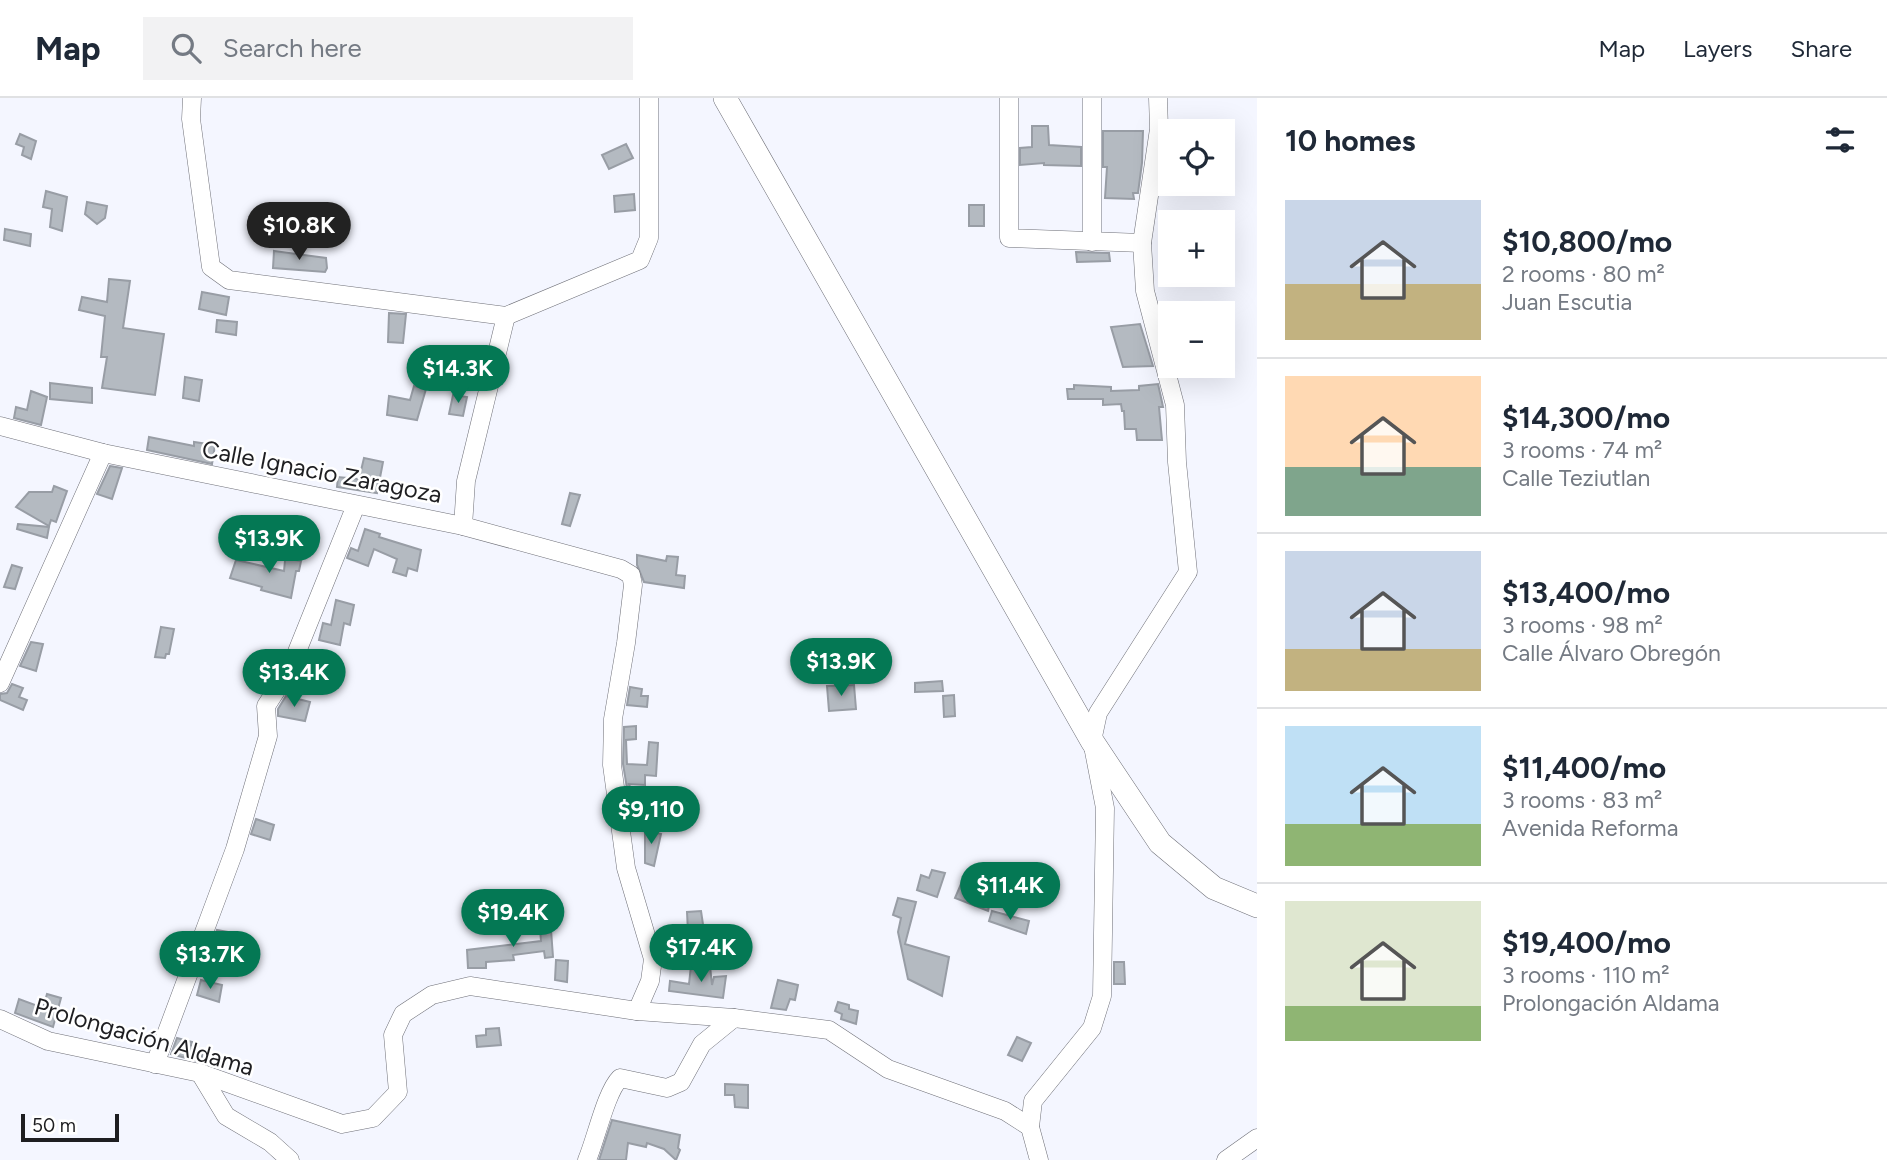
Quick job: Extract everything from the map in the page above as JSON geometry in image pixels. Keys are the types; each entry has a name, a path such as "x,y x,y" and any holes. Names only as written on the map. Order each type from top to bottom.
{"main road":[{"path":"725,98 1092,741 1160,843 1214,888 1257,906"}],"street":[{"path":"192,98 191,119 211,267 229,280 506,316 640,260 649,238 649,98"},
{"path":"1009,98 1009,238 1142,243"},
{"path":"1092,98 1092,242"},
{"path":"1039,1160 1030,1127 1033,1101 1092,1028 1102,996 1105,808 1092,741 1098,713 1188,572 1177,462 1175,405 1145,291 1142,243 1158,129 1158,98"},
{"path":"463,526 466,481 506,316"},
{"name":"Calle Ignacio Zaragoza","path":"0,426 103,453 463,526 621,569 631,575 633,585 626,643 613,719 612,765 625,868 653,959 650,981 637,1012"},
{"path":"0,683 103,453"},
{"path":"155,1064 235,849 268,736 266,706 290,668 356,505"},
{"name":"Prolongación Aldama","path":"0,1019 48,1041 200,1073 342,1124 373,1118 398,1092 393,1035 403,1014 432,995 471,986 637,1012 734,1018 829,1030 888,1069 1005,1111 1030,1127"},
{"path":"587,1160 599,1132 611,1086 620,1079 667,1087 681,1082 702,1044 734,1018"},
{"path":"200,1073 226,1116 270,1142 290,1160"},
{"path":"1226,1160 1257,1138"}],"building":[{"path":"1032,126 1048,126 1049,145 1081,147 1081,166 1044,163 1020,165 1020,148 1032,147"},
{"path":"1103,131 1143,131 1142,163 1138,193 1133,193 1134,199 1105,198 1107,167 1103,167"},
{"path":"20,134 36,141 31,159 22,155 24,147 16,144"},
{"path":"626,144 633,158 609,169 602,155"},
{"path":"46,191 67,197 62,231 50,227 52,209 43,207"},
{"path":"634,194 635,210 615,212 614,196"},
{"path":"87,202 107,206 105,218 97,224 85,214"},
{"path":"969,205 984,205 984,226 969,226"},
{"path":"5,229 31,234 30,246 4,240"},
{"path":"274,251 326,258 327,268 325,272 273,268"},
{"path":"1076,252 1109,253 1110,261 1077,262"},
{"path":"109,279 130,281 123,328 164,334 155,395 102,388 107,357 101,357 105,316 79,310 82,297 107,302"},
{"path":"202,292 229,297 226,315 199,309"},
{"path":"389,313 406,314 403,343 388,342"},
{"path":"217,320 237,322 236,335 216,332"},
{"path":"1140,324 1153,366 1123,367 1111,327"},
{"path":"185,377 202,380 199,401 183,398"},
{"path":"50,383 92,388 92,403 50,399"},
{"path":"1158,384 1163,407 1159,407 1162,440 1137,440 1136,429 1125,429 1121,404 1103,405 1103,399 1068,399 1067,389 1074,389 1074,385 1111,387 1111,391 1139,390 1139,386"},
{"path":"414,386 426,389 417,420 387,415 389,396 410,400"},
{"path":"31,391 47,397 41,425 14,418 16,407 27,410"},
{"path":"453,395 467,397 463,416 449,414"},
{"path":"149,437 194,446 194,442 215,445 212,464 147,450"},
{"path":"364,458 383,462 377,493 337,487 338,477 359,479"},
{"path":"110,466 122,468 112,499 97,494"},
{"path":"54,486 67,491 56,522 51,520 49,526 16,507 29,492 52,492"},
{"path":"570,493 580,495 570,526 562,524"},
{"path":"18,524 49,527 47,538 17,529"},
{"path":"365,529 380,534 379,537 421,550 417,571 408,568 406,576 393,572 397,559 374,549 368,566 347,558 351,548 358,551"},
{"path":"286,550 296,552 295,560 301,561 299,571 296,571 291,598 230,578 236,560 284,571"},
{"path":"637,555 666,561 667,556 678,557 676,575 685,576 684,588 644,582 637,565"},
{"path":"12,565 22,568 15,589 4,587"},
{"path":"336,600 354,605 350,625 344,623 340,645 319,640 323,623 331,625"},
{"path":"161,627 174,629 169,654 166,654 165,658 155,657"},
{"path":"31,642 43,644 36,671 20,666"},
{"path":"260,652 271,655 269,678 257,675"},
{"path":"942,681 943,691 915,692 915,683"},
{"path":"12,684 23,688 19,697 27,700 23,710 0,700 0,694 7,693"},
{"path":"854,685 856,709 829,711 827,686"},
{"path":"630,687 642,689 641,696 648,696 647,707 627,705"},
{"path":"954,695 955,716 944,717 943,696"},
{"path":"286,696 310,702 305,721 278,716 278,709"},
{"path":"636,726 636,739 626,740 627,764 647,765 649,742 658,743 656,776 645,775 645,785 629,784 630,787 627,788 623,764 624,727"},
{"path":"256,819 274,825 270,840 251,834"},
{"path":"645,829 656,830 656,833 661,834 654,866 645,863"},
{"path":"932,870 945,873 937,897 917,890 921,875 929,878"},
{"path":"964,877 993,887 988,911 955,898"},
{"path":"898,898 916,902 905,944 949,957 942,996 908,979 898,932 901,918 893,915"},
{"path":"701,911 704,931 688,932 687,912"},
{"path":"992,911 1029,921 1026,934 989,921"},
{"path":"550,916 553,957 545,958 544,951 513,955 514,960 486,962 486,968 468,968 467,950 541,941 539,917"},
{"path":"217,930 234,933 231,954 221,951 222,943 214,941"},
{"path":"660,941 685,945 685,958 664,958"},
{"path":"556,960 568,961 567,982 555,980"},
{"path":"1114,962 1124,962 1125,984 1114,984"},
{"path":"691,966 710,966 712,985 714,977 726,976 723,998 669,991 670,981 689,984"},
{"path":"201,980 222,985 219,1002 197,995"},
{"path":"778,980 798,985 795,1000 790,999 786,1010 771,1008"},
{"path":"47,994 61,998 53,1027 15,1013 19,999 43,1008"},
{"path":"838,1002 858,1011 856,1024 841,1019 842,1014 835,1011"},
{"path":"499,1028 501,1045 477,1047 476,1036 486,1035 486,1029"},
{"path":"1017,1037 1031,1043 1022,1061 1008,1055"},
{"path":"177,1038 192,1042 190,1049 203,1051 201,1062 171,1054"},
{"path":"725,1084 748,1085 748,1108 735,1107 734,1095 725,1095"},
{"path":"612,1120 680,1135 680,1150 676,1160 664,1149 647,1143 646,1147 628,1143 626,1160 599,1160"}]}
